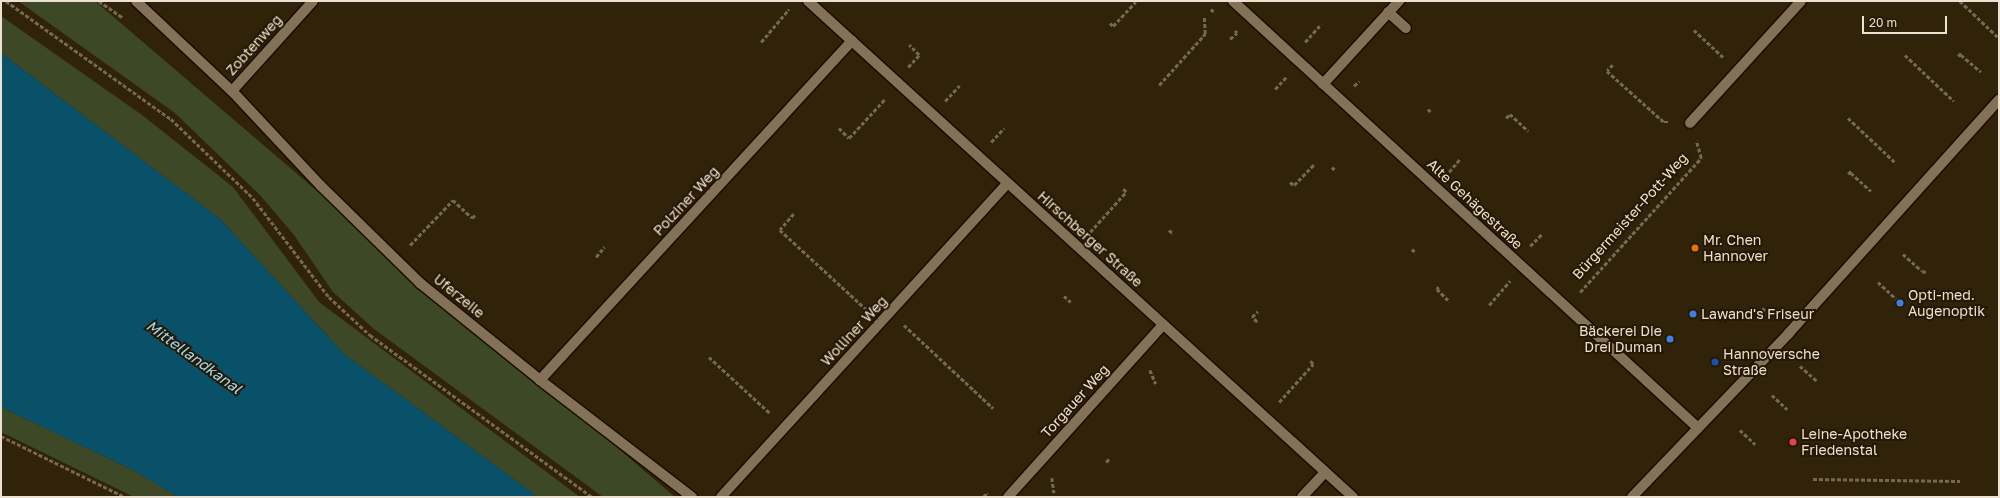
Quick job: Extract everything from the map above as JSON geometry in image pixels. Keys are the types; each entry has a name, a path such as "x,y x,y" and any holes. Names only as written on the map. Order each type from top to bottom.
{"street":[{"name":"Uferzeile","path":"136,1 232,91 321,186 420,283 540,380 692,497"},
{"name":"Zobtenweg","path":"232,91 313,1"},
{"name":"Hirschberger Straße","path":"808,1 1353,497"},
{"name":"Alte Gehägestraße","path":"1233,1 1698,428"},
{"path":"1323,84 1399,1"},
{"path":"1690,123 1801,1"},
{"path":"1388,12 1406,28"},
{"name":"Polziner Weg","path":"540,380 852,41"},
{"path":"1632,497 1863,253 1999,100"},
{"name":"Wolliner Weg","path":"721,497 1008,183"},
{"name":"Torgauer Weg","path":"1008,497 1163,325"},
{"path":"1302,497 1325,472"}],"path":[{"path":"6,1 171,119 253,198 328,298 370,335 592,497"},
{"path":"1110,23 1113,26 1135,2 1134,1"},
{"path":"1960,1 1999,38"},
{"path":"761,42 791,7"},
{"path":"1159,85 1205,34 1204,17"},
{"path":"1304,43 1321,24"},
{"path":"1694,30 1738,71"},
{"path":"907,68 920,55 909,45"},
{"path":"1960,54 1981,72"},
{"path":"1905,55 1954,101"},
{"path":"1613,64 1608,71 1664,122 1690,123"},
{"path":"1275,89 1290,73"},
{"path":"950,96 959,86"},
{"path":"839,128 850,138 887,97"},
{"path":"1428,108 1431,112"},
{"path":"1506,118 1510,114 1528,131"},
{"path":"1848,118 1896,163"},
{"name":"Bürgermeister-Pott-Weg","path":"1575,296 1701,158 1690,123"},
{"path":"990,144 1004,128"},
{"path":"1455,165 1460,159"},
{"path":"1290,182 1294,186 1315,163"},
{"path":"1332,167 1336,171"},
{"path":"1850,172 1871,191"},
{"path":"1088,234 1126,192 1122,188"},
{"path":"407,248 453,200 472,218 475,215"},
{"path":"794,214 780,230 870,313"},
{"path":"1169,230 1174,234"},
{"path":"1531,246 1542,234"},
{"path":"596,257 604,247"},
{"path":"1412,250 1416,253"},
{"path":"1904,254 1922,271 1926,272"},
{"path":"1488,305 1513,278"},
{"path":"1878,282 1897,300"},
{"path":"1439,287 1436,289 1450,302"},
{"path":"1064,296 1071,302"},
{"path":"1762,308 1767,312"},
{"path":"1257,322 1252,317 1258,310"},
{"path":"906,320 903,323 993,408"},
{"path":"1807,350 1811,354"},
{"path":"709,356 775,417"},
{"path":"1275,405 1313,364 1310,361"},
{"path":"1800,366 1817,381"},
{"path":"1150,370 1156,384"},
{"path":"1772,395 1787,409"},
{"path":"1740,430 1755,444"},
{"path":"1,436 125,497"},
{"path":"1106,462 1110,458"},
{"path":"1813,479 1960,481"},
{"path":"1054,483 1054,493"}],"green space":[{"path":"18,1 95,1 675,497 603,497 374,329 333,292 294,235 260,195 175,113"},
{"path":"1,16 142,115 233,187 319,302 580,497 538,497 344,354 220,219 1,53"},
{"path":"1,407 135,471 178,497 134,497 1,432"}],"water":[{"name":"Mittellandkanal","path":"1,53 220,219 344,354 538,497 178,497 135,471 1,407"}],"place":[{"name":"Mr. Chen Hannover","path":"1695,248"},
{"name":"Opti-med. Augenoptik","path":"1900,303"},
{"name":"Lawand's Friseur","path":"1693,314"},
{"name":"Bäckerei Die Drei Duman","path":"1670,339"},
{"name":"Hannoversche Straße","path":"1715,362"},
{"name":"Leine-Apotheke Friedenstal","path":"1793,442"}]}
